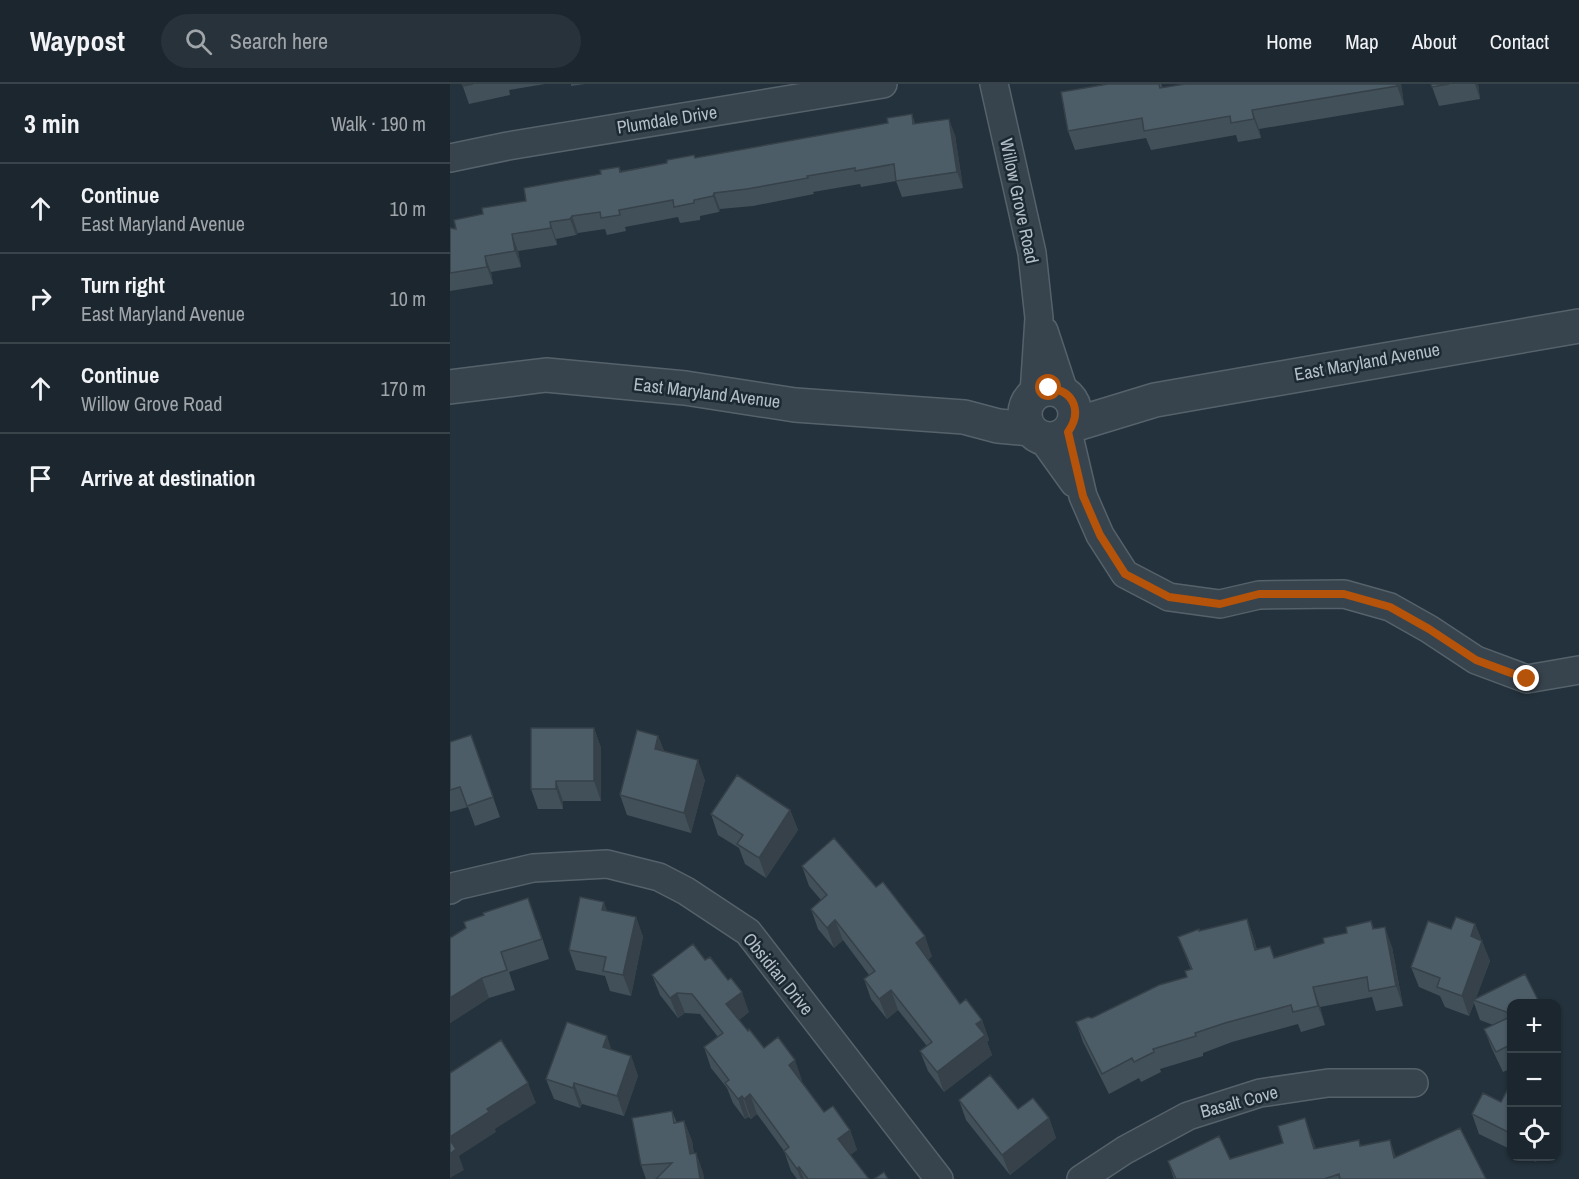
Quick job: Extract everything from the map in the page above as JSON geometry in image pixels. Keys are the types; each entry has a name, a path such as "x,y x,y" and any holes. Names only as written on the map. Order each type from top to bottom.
{"street":[{"name":"Plumdale Drive","path":"450,158 508,146 884,84"},
{"name":"Willow Grove Road","path":"994,84 1032,253 1051,414"},
{"name":"East Maryland Avenue","path":"450,387 546,375 685,388 795,405 964,417 1004,405 1051,414 1119,397 1155,400 1579,326"},
{"path":"1051,414 1100,535 1125,574 1169,597 1220,604 1259,594 1344,594 1390,607 1476,660 1527,679 1579,670"},
{"name":"Obsidian Drive","path":"450,890 456,886 532,868 607,864 659,878 686,891 748,932 939,1179"},
{"name":"Basalt Cove","path":"1081,1179 1125,1150 1188,1116 1260,1093 1328,1083 1414,1083"}],"building":[{"path":"1108,84 1159,84 1160,88 1185,84 1397,84 1397,86 1252,110 1254,119 1231,123 1230,116 1144,131 1142,118 1068,131 1061,92"},
{"path":"1431,84 1449,84 1432,87"},
{"path":"912,114 913,124 949,119 957,172 896,181 894,164 855,171 855,168 747,189 714,193 713,196 694,200 694,203 674,207 673,200 619,210 620,215 601,218 600,212 572,216 570,219 550,222 551,228 512,234 515,251 485,256 487,267 450,273 450,228 456,229 454,220 483,214 482,208 526,201 524,188 601,174 600,170 619,167 620,172 694,155 695,158 888,123 887,118"},
{"path":"531,728 594,728 594,781 556,781 556,789 531,789"},
{"path":"637,730 658,736 655,749 698,760 684,813 620,795"},
{"path":"471,735 493,797 467,806 460,787 450,790 450,742"},
{"path":"737,775 790,810 759,858 737,844 743,835 711,814"},
{"path":"834,838 876,887 883,882 925,936 916,943 960,1004 966,999 982,1020 976,1024 985,1035 937,1072 920,1051 932,1042 891,990 879,999 864,979 875,971 835,920 827,928 811,909 827,895 802,866"},
{"path":"580,897 604,902 602,910 636,917 623,975 603,971 606,957 569,950"},
{"path":"528,898 542,939 501,952 507,970 482,978 450,998 450,938 466,928 464,922"},
{"path":"1456,917 1475,924 1471,936 1482,941 1462,996 1437,987 1440,978 1411,967 1428,921 1451,929"},
{"path":"1247,919 1255,950 1270,946 1274,958 1324,943 1323,938 1347,933 1346,927 1371,921 1373,929 1385,927 1396,986 1369,991 1367,977 1313,987 1318,1006 1293,1012 1291,1005 1225,1023 1195,1033 1196,1036 1153,1049 1154,1052 1134,1062 1132,1058 1102,1074 1076,1022 1088,1017 1092,1018 1159,985 1187,977 1185,971 1192,969 1178,937 1199,929 1199,931"},
{"path":"693,944 705,960 710,957 728,980 731,978 742,992 726,1004 748,1031 749,1029 764,1048 778,1037 795,1060 789,1065 824,1112 833,1106 850,1130 838,1139 869,1179 808,1179 799,1167 797,1169 784,1151 789,1147 750,1094 744,1099 742,1096 738,1099 725,1083 729,1080 704,1047 723,1033 692,994 677,993 670,998 652,975"},
{"path":"1525,974 1538,999 1507,999 1507,1012 1473,1000"},
{"path":"1507,1018 1507,1046 1496,1052 1484,1029"},
{"path":"567,1022 607,1036 603,1047 631,1056 617,1096 574,1083 573,1088 546,1079"},
{"path":"501,1040 528,1083 487,1109 489,1112 450,1137 450,1073"},
{"path":"990,1075 1018,1109 1033,1098 1049,1118 1002,1155 959,1100"},
{"path":"1507,1091 1507,1132 1472,1114 1483,1093 1501,1102"},
{"path":"672,1111 674,1123 684,1121 690,1154 696,1153 700,1179 656,1179 672,1163 641,1165 632,1118"},
{"path":"1305,1118 1314,1149 1359,1140 1360,1146 1390,1140 1394,1158 1460,1128 1486,1179 1340,1179 1339,1174 1324,1179 1176,1179 1168,1161 1219,1136 1230,1159 1283,1143 1278,1126"},
{"path":"450,1140 456,1149 450,1154"},
{"path":"884,1172 888,1179 874,1179"}],"route":[{"path":"1049,388 1064,392 1074,404 1075,418 1068,432 1083,496 1100,535 1125,574 1169,597 1220,604 1259,594 1344,594 1390,607 1476,660 1527,679"}]}
